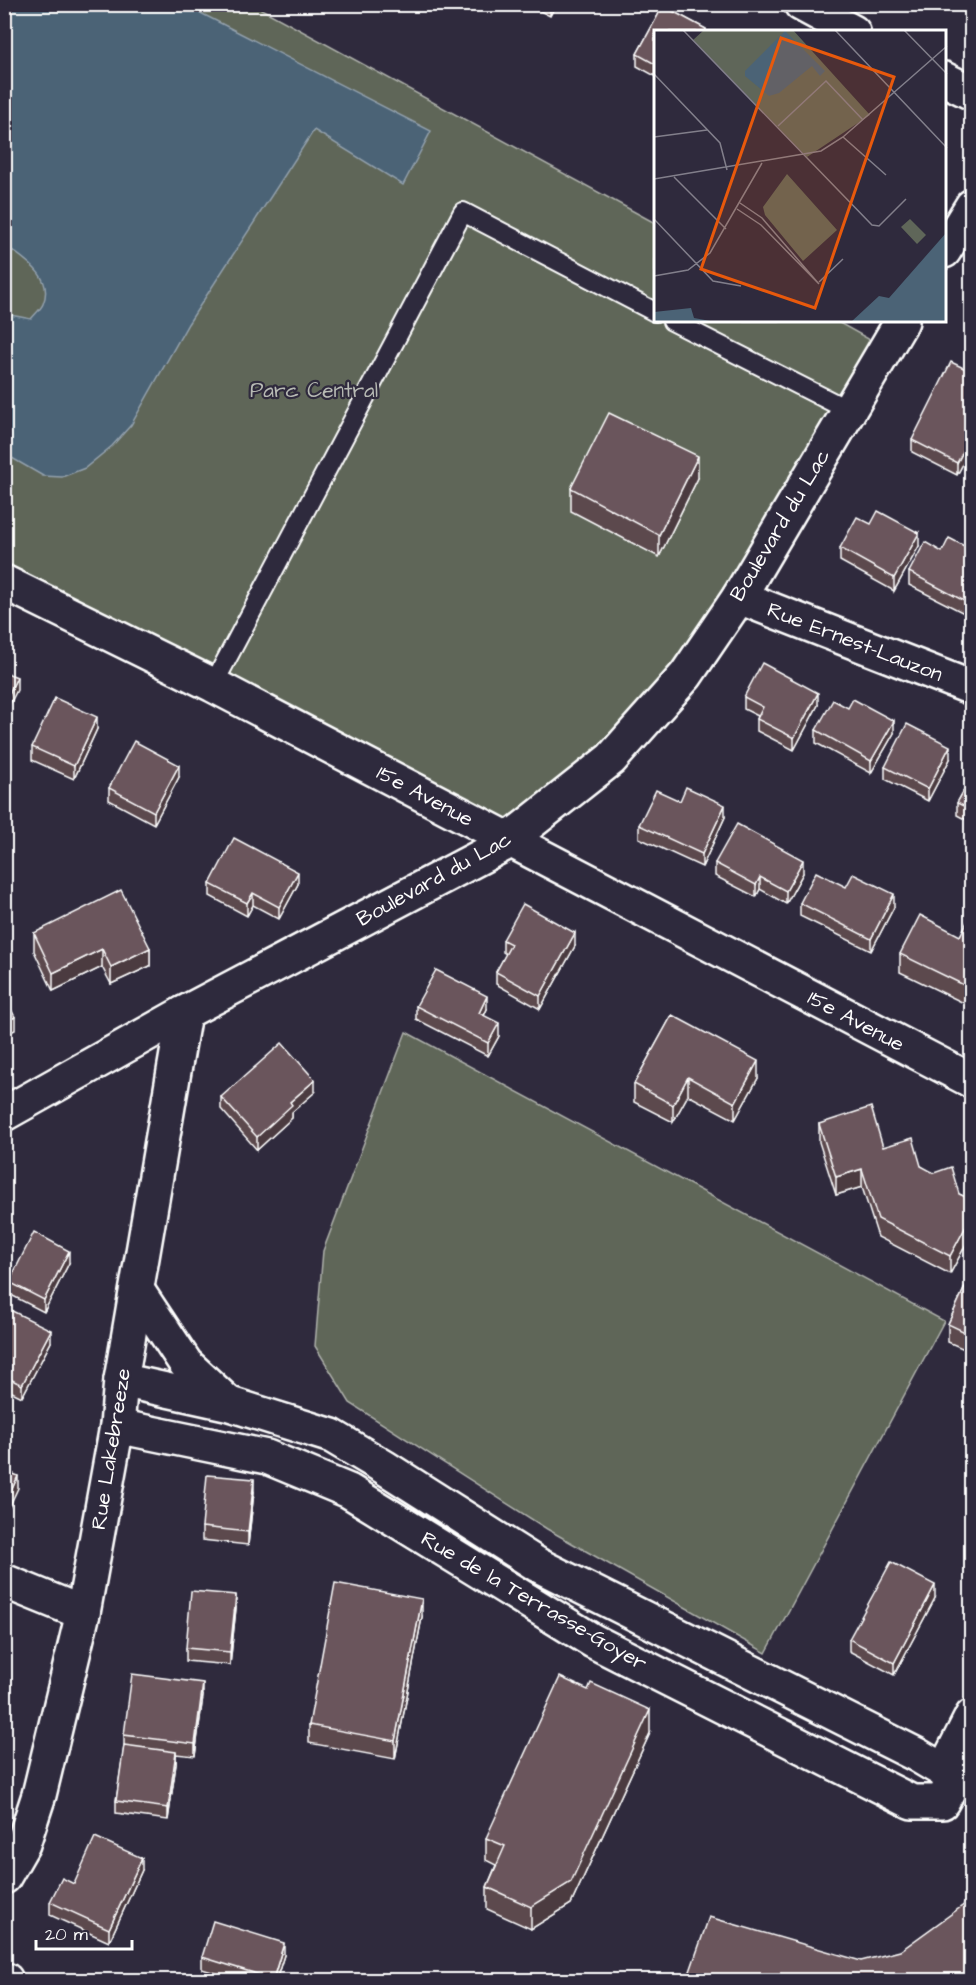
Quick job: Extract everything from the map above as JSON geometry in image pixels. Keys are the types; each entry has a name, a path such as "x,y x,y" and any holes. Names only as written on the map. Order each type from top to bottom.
{"street":[{"path":"801,4 849,30"},
{"path":"946,80 972,93"},
{"path":"946,249 972,206"},
{"name":"Boulevard du Lac","path":"4,1113 184,1013 491,851 611,759 686,675 739,597 901,322"},
{"name":"15e Avenue","path":"4,582 213,686 972,1081"},
{"name":"Rue Ernest-Lauzon","path":"739,597 972,688"},
{"name":"Rue Lakebreeze","path":"4,1876 23,1844 39,1795 83,1613 117,1426 122,1380 184,1013"},
{"name":"Rue de la Terrasse-Goyer","path":"137,1290 186,1364 230,1404"},
{"name":"Rue de la Terrasse-Goyer","path":"117,1426 267,1457 349,1491 593,1641 912,1802 942,1802 952,1784 944,1772 917,1755 538,1565 332,1436 230,1404 122,1380"},
{"path":"4,1581 83,1613"},
{"name":"Rue de la Terrasse-Goyer","path":"944,1772 972,1716"}],"lane":[{"path":"213,686 463,212 654,311"},
{"path":"674,322 848,410"}],"green space":[{"name":"Parc Central","path":"4,5 254,5 654,222 654,322 838,322 890,351 686,675 521,841 5,582"},
{"path":"406,1032 944,1321 766,1653 547,1529 350,1403 315,1346 323,1251"}],"water":[{"path":"5,4 185,5 431,131 403,185 314,130 188,324 131,425 112,446 85,468 62,477 43,476 5,454 5,314 31,319 42,306 46,294 45,285 35,269 5,245"}],"building":[{"path":"663,6 706,29 654,30 654,63 637,54"},
{"path":"951,362 972,372 972,434 957,463 912,440"},
{"path":"609,413 698,456 659,535 571,488"},
{"path":"878,511 919,533 894,578 840,548 857,517 871,524"},
{"path":"949,538 972,550 972,592 966,602 909,572 925,542 942,552"},
{"path":"762,663 818,693 794,738 757,719 763,707 744,697"},
{"path":"4,672 17,677 4,704"},
{"path":"55,698 97,717 74,766 32,747"},
{"path":"853,699 894,721 871,761 816,730 833,700 848,708"},
{"path":"907,724 950,746 928,789 885,767"},
{"path":"134,741 179,765 154,812 109,788"},
{"path":"972,776 972,810 957,803"},
{"path":"686,787 725,805 702,854 639,825 656,790 680,801"},
{"path":"737,824 803,860 786,891 760,877 756,885 715,863"},
{"path":"234,838 298,872 279,907 253,893 247,903 210,884"},
{"path":"816,872 846,887 853,874 894,894 871,939 800,903"},
{"path":"121,890 150,948 111,967 102,949 53,973 34,933"},
{"path":"523,904 575,933 540,996 496,972 511,944 503,940"},
{"path":"920,915 960,936 970,916 972,917 972,989 900,954"},
{"path":"436,970 487,996 479,1013 499,1023 488,1043 416,1006"},
{"path":"4,996 15,1017 4,1022"},
{"path":"672,1015 758,1061 735,1103 688,1077 673,1105 634,1084"},
{"path":"282,1043 315,1080 290,1102 292,1105 257,1137 221,1097"},
{"path":"871,1107 883,1147 913,1138 921,1166 934,1173 951,1167 959,1194 972,1200 972,1215 950,1256 878,1219 862,1169 836,1177 819,1124"},
{"path":"34,1232 69,1251 44,1300 9,1282"},
{"path":"972,1272 972,1333 969,1334 948,1324"},
{"path":"4,1307 51,1330 22,1385 4,1376"},
{"path":"4,1470 18,1476 4,1506"},
{"path":"207,1475 254,1479 248,1532 202,1527"},
{"path":"891,1562 935,1585 894,1663 849,1639"},
{"path":"335,1583 422,1599 395,1741 309,1725"},
{"path":"191,1591 236,1595 230,1652 186,1648"},
{"path":"132,1674 203,1683 195,1744 124,1735"},
{"path":"560,1677 588,1690 591,1683 650,1710 571,1882 531,1907 487,1887 505,1846 486,1838"},
{"path":"124,1745 176,1752 168,1808 116,1801"},
{"path":"95,1837 142,1858 109,1929 50,1902 62,1878 74,1884"},
{"path":"972,1899 972,1980 687,1980 709,1917 861,1961 900,1951"},
{"path":"213,1921 284,1943 273,1979 202,1957"}]}
